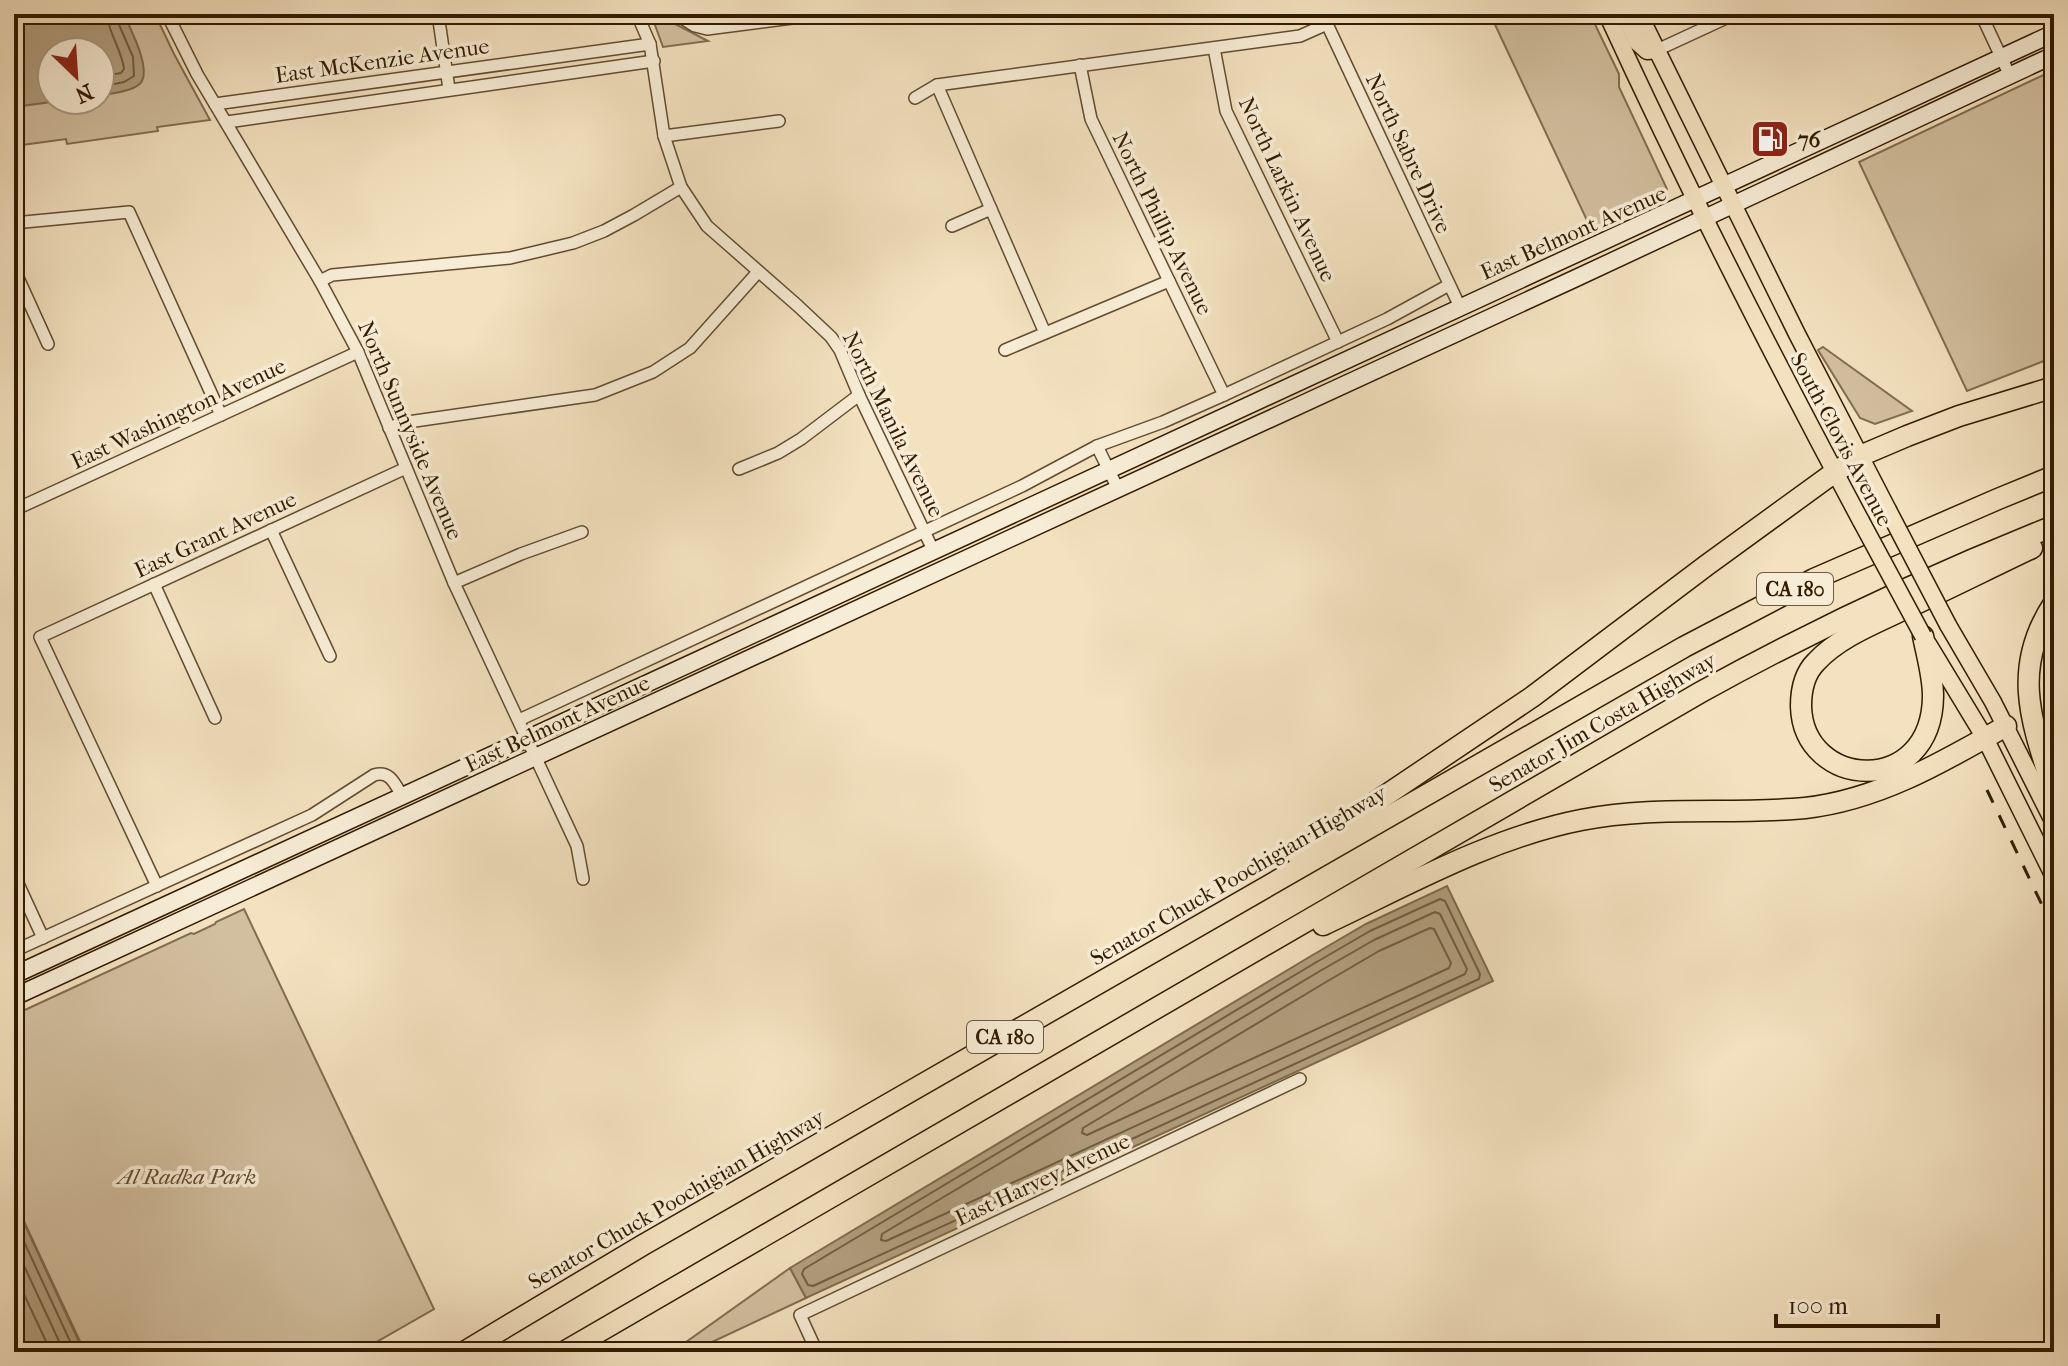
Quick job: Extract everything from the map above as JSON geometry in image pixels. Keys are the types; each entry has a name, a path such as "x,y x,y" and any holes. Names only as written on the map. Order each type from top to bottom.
{"highway":[{"path":"1161,947 1532,697 1719,556 1860,456 1959,416 2054,387"},
{"name":"Senator Chuck Poochigian Highway","path":"464,1352 643,1245 1627,679 1814,579 2054,476"},
{"name":"Senator Jim Costa Highway","path":"1189,988 1756,662 1890,595 2054,526"},
{"path":"1923,636 1932,681 1932,707 1927,727 1915,751 1907,759 1880,770 1844,767 1825,755 1809,737 1801,713 1804,680 1818,659 1879,622 2054,538"},
{"path":"2054,603 2035,644 2028,685 2035,732 2054,792"},
{"path":"1189,988 1476,853 1520,836 1557,825 1612,815 1826,805 1890,787 2006,726"},
{"name":"CA 180","path":"564,1352 1189,988"}],"main road":[{"name":"South Clovis Avenue","path":"1607,14 1770,350 1923,636 1985,738 2054,877"},
{"path":"1624,14 1637,42 1647,51 1657,50"},
{"name":"South Clovis Avenue","path":"1639,14 1793,326 1948,625 2006,726 2054,823"},
{"path":"2033,834 2054,862"}],"street":[{"name":"North Sunnyside Avenue","path":"167,14 197,74 320,281 358,352 454,583 577,846 583,879"},
{"path":"438,14 449,89"},
{"name":"North Manila Avenue","path":"637,14 650,44 664,136 681,187 707,226 831,337 840,350 934,552"},
{"path":"676,14 695,26 707,29 823,14"},
{"path":"1657,50 1735,14"},
{"path":"1981,14 2010,76"},
{"path":"915,98 937,85 1300,36 1326,19"},
{"name":"North Sabre Drive","path":"1326,19 1460,307"},
{"name":"East Belmont Avenue","path":"14,975 2054,33"},
{"name":"East McKenzie Avenue","path":"215,104 650,44"},
{"name":"North Larkin Avenue","path":"1214,48 1226,111 1338,342"},
{"name":"East Belmont Avenue","path":"14,997 2054,55"},
{"name":"East McKenzie Avenue","path":"227,122 654,61"},
{"name":"North Phillip Avenue","path":"1080,65 1091,119 1224,395"},
{"path":"937,85 1045,333"},
{"path":"664,136 779,121"},
{"path":"320,281 332,275 510,258 573,243 604,231 681,187"},
{"path":"952,226 991,209"},
{"path":"14,223 129,212 221,415"},
{"path":"14,269 48,344"},
{"path":"389,428 401,423 595,395 653,372 690,348 758,272"},
{"path":"1005,350 1169,281"},
{"name":"East Belmont Avenue","path":"519,720 1022,486 1097,446 1163,422 1338,342 1449,285"},
{"name":"East Washington Avenue","path":"14,510 358,352"},
{"path":"739,469 778,453 801,439 859,395"},
{"path":"1097,446 1118,489"},
{"name":"East Grant Avenue","path":"157,886 40,637 406,468"},
{"path":"271,530 330,656"},
{"path":"454,583 582,532"},
{"path":"154,584 215,718"},
{"path":"14,951 312,815 374,775 382,772 389,775 402,796"},
{"path":"190,916 189,910 193,904 262,871 297,844"},
{"path":"14,875 43,938"},
{"name":"East Harvey Avenue","path":"817,1352 800,1315 1300,1079"}],"green space":[{"path":"14,14 155,14 210,120 67,144 66,139 14,146"},
{"path":"651,14 667,14 675,24 708,41 663,47"},
{"path":"1490,14 1590,14 1619,74 1619,87 1667,189 1664,198 1592,231"},
{"path":"2054,70 2054,357 1967,391 1859,162"},
{"path":"1823,347 1912,411 1875,424 1860,418 1818,350"},
{"name":"Al Radka Park","path":"244,909 434,1309 359,1352 85,1352 14,1200 14,1015"},
{"path":"790,1268 806,1298 691,1352 672,1352"}],"water":[{"path":"14,14 124,14 143,66 144,74 139,84 116,93 116,36 36,36 36,104 14,107"},
{"path":"1447,886 1493,981 806,1298 790,1268 1366,924"},
{"path":"14,1201 74,1331 84,1352 14,1352"}],"railway":[{"path":"1987,790 2054,930"}],"place":[{"name":"76","path":"1770,139"}]}
